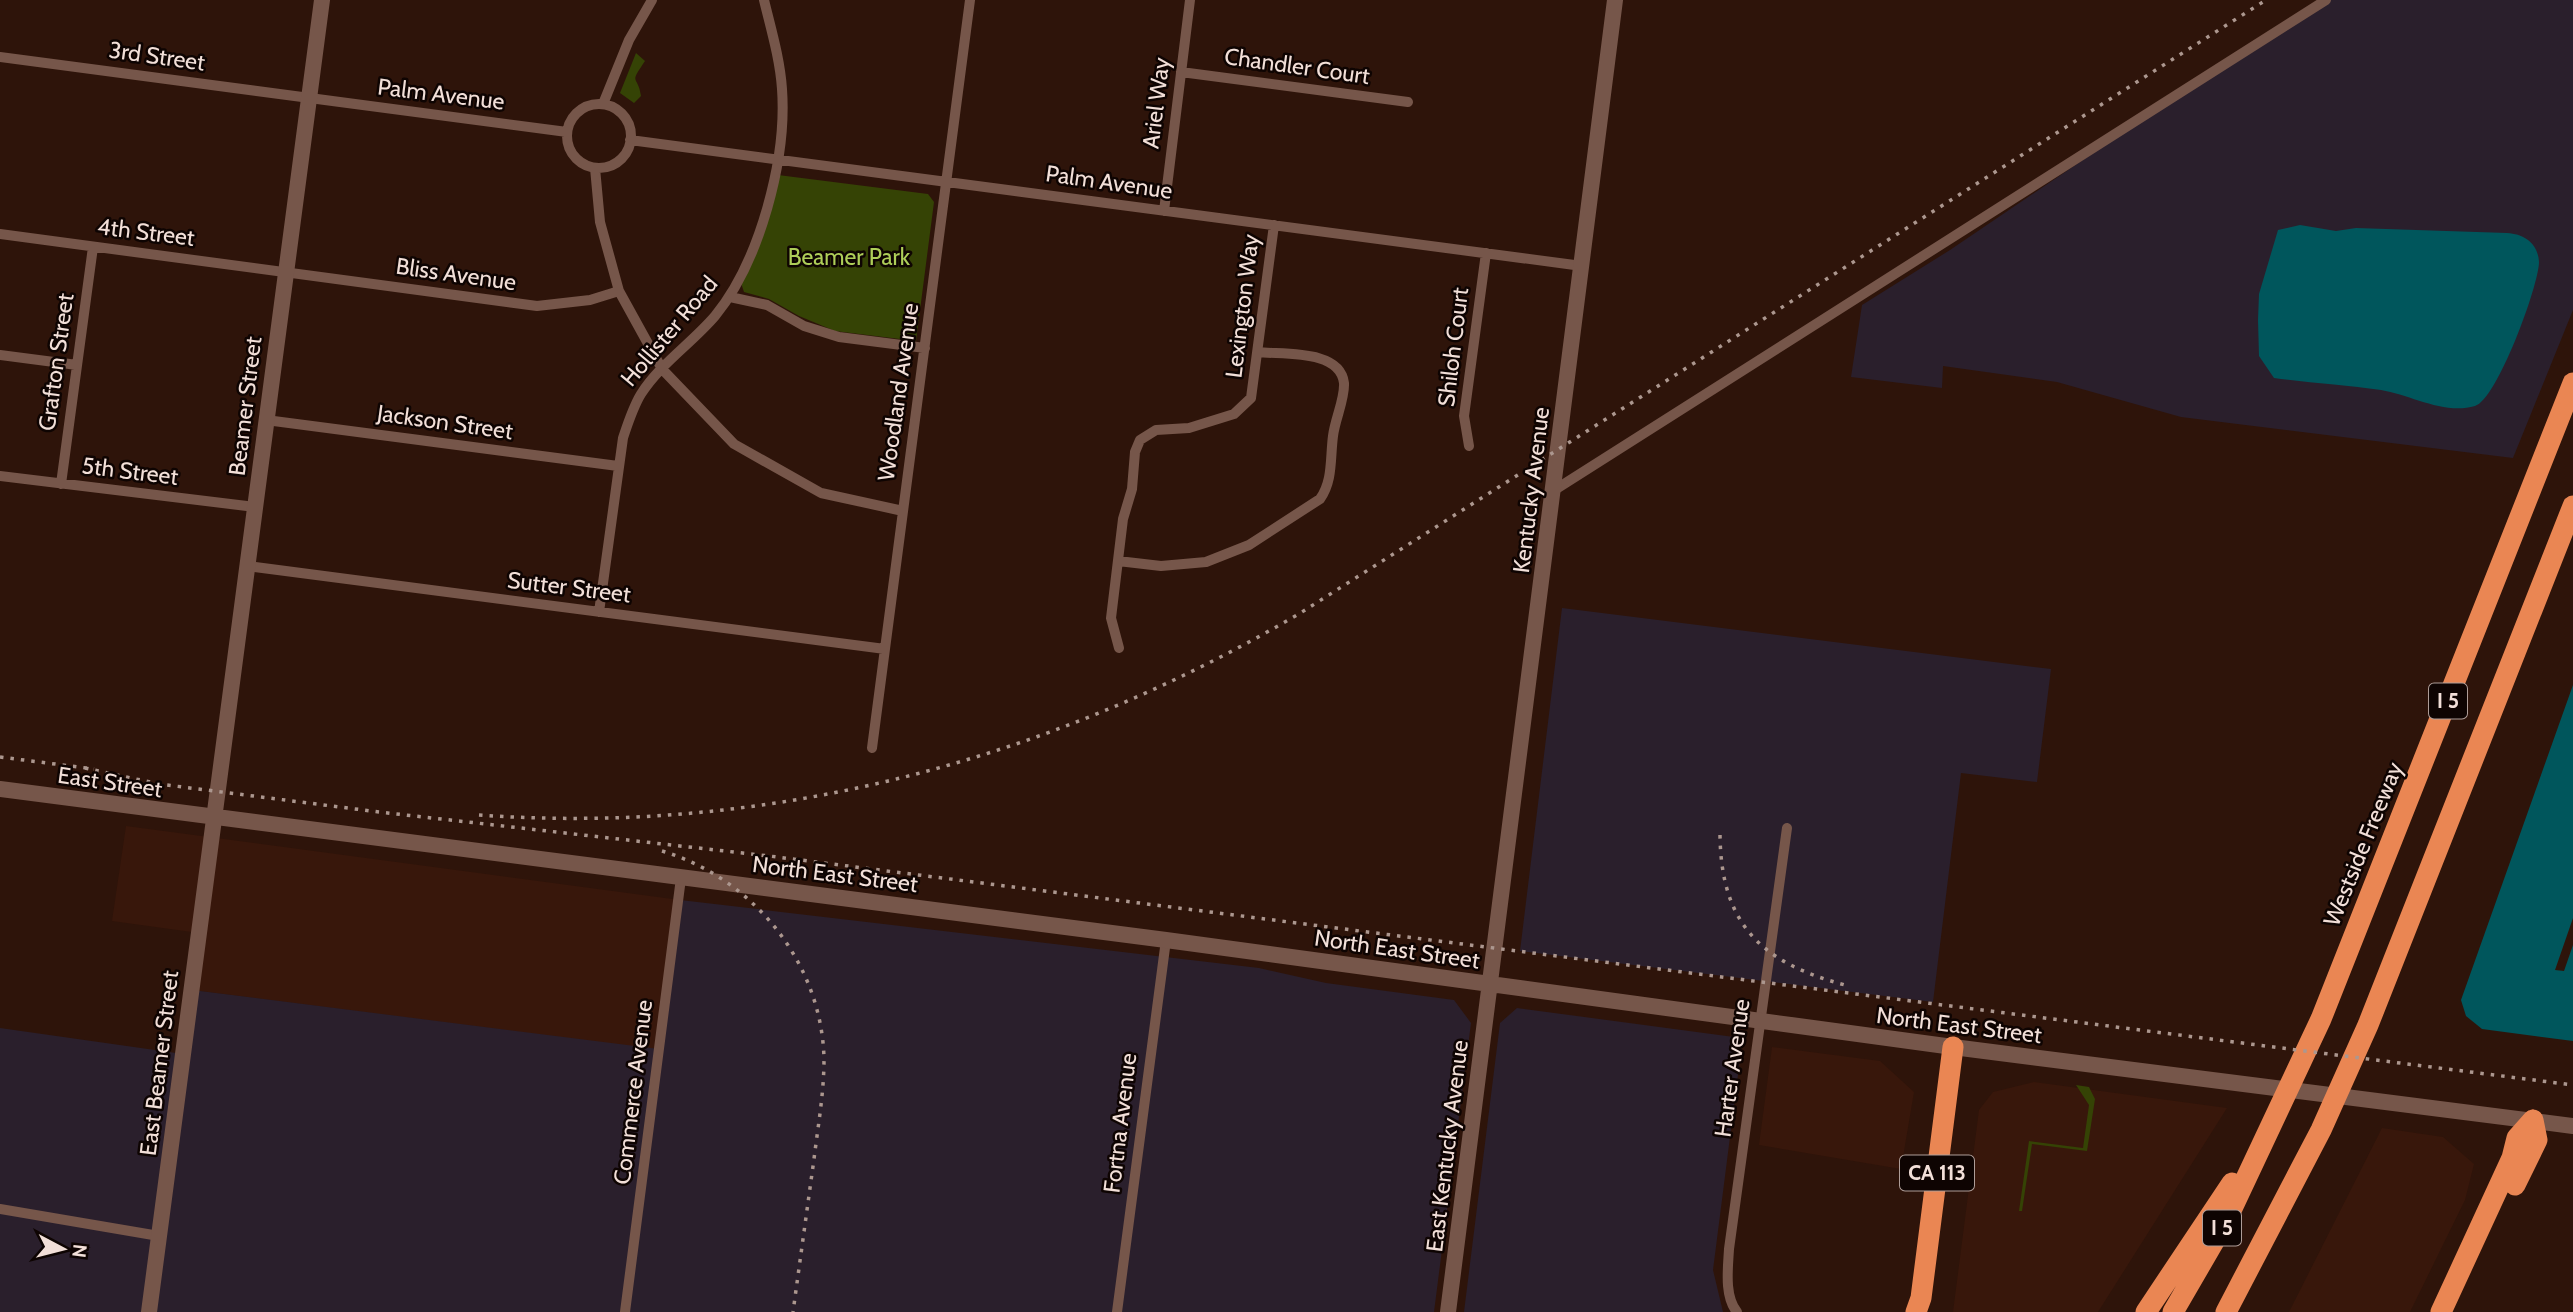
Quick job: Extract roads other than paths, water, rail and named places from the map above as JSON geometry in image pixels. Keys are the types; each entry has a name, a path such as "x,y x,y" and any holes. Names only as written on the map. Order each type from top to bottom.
{"highway":[{"name":"Westside Freeway","path":"2174,1312 2227,1219 2321,1018 2573,383"},
{"name":"I 5","path":"2228,1312 2321,1130 2368,1025 2573,506"},
{"name":"CA 113","path":"1920,1307 1953,1047"},
{"path":"2441,1312 2507,1170 2517,1138 2533,1120"},
{"path":"2452,1312 2537,1140 2533,1120"},
{"path":"2146,1312 2238,1173 2269,1132"}],"street":[{"name":"Beamer Street","path":"214,819 321,0"},
{"path":"603,104 629,40 652,0"},
{"name":"Hollister Road","path":"599,612 618,466 630,416 642,393 662,369 702,331 730,297 759,230 778,161 783,123 782,89 779,57 764,0"},
{"name":"Woodland Avenue","path":"872,748 970,0"},
{"name":"Ariel Way","path":"1164,211 1190,0"},
{"name":"Kentucky Avenue","path":"1490,985 1615,0"},
{"path":"1553,491 2326,0"},
{"name":"3rd Street","path":"0,57 309,98"},
{"name":"Chandler Court","path":"1181,72 1408,102"},
{"name":"Palm Avenue","path":"309,98 567,132"},
{"path":"603,104 624,117 630,140 618,162 595,168 573,156 567,132 580,111 603,104"},
{"name":"Palm Avenue","path":"630,140 1582,266"},
{"path":"595,168 600,222 619,291 662,369 734,444 821,493 903,511"},
{"name":"Lexington Way","path":"1118,561 1140,440 1156,430 1189,428 1244,408 1251,398 1274,225"},
{"name":"4th Street","path":"0,234 286,272"},
{"name":"Grafton Street","path":"61,484 93,247"},
{"name":"Shiloh Court","path":"1469,446 1464,416 1486,253"},
{"name":"Bliss Avenue","path":"286,272 537,306 590,300 619,291"},
{"path":"730,297 767,305 830,335 925,348"},
{"path":"1119,648 1111,618 1118,561 1184,565 1228,555 1320,499 1328,488 1336,417 1343,394 1344,382 1340,370 1318,357 1258,352"},
{"path":"0,355 77,365"},
{"name":"Jackson Street","path":"266,420 618,466"},
{"name":"5th Street","path":"0,476 255,507"},
{"name":"Sutter Street","path":"247,566 885,649"},
{"name":"East Street","path":"0,789 214,819"},
{"name":"North East Street","path":"214,819 1166,940 1953,1047 2573,1126"},
{"name":"East Beamer Street","path":"149,1312 214,819"},
{"name":"Harter Avenue","path":"1737,1312 1732,1307 1727,1276 1729,1249 1787,828"},
{"name":"Commerce Avenue","path":"625,1312 681,878"},
{"name":"Fortna Avenue","path":"1117,1312 1166,940"},
{"name":"East Kentucky Avenue","path":"1448,1312 1490,985"},
{"path":"0,1209 159,1236"}],"water":[{"path":"2300,225 2336,231 2356,228 2507,233 2519,235 2529,241 2536,250 2539,262 2532,293 2505,364 2484,399 2475,406 2451,408 2381,390 2274,378 2259,356 2259,294 2278,230"},
{"path":"2573,685 2573,918 2555,970 2564,971 2573,945 2573,1041 2482,1029 2466,1016 2461,1000"}],"railway":[{"path":"479,815 588,818 695,813 802,799 906,776 1009,746 1109,709 1207,664 1302,612 2266,0"},
{"path":"0,757 94,769"},
{"path":"85,768 159,784 769,856 2573,1085"},
{"path":"1720,835 1722,866 1728,893 1738,916 1752,936 1769,952 1791,965 1845,985"},
{"path":"662,851 695,864 725,881 753,903 776,929 796,958 811,990 820,1024 824,1072 793,1312"}],"park label":[{"name":"Beamer Park","path":"849,257"}]}
